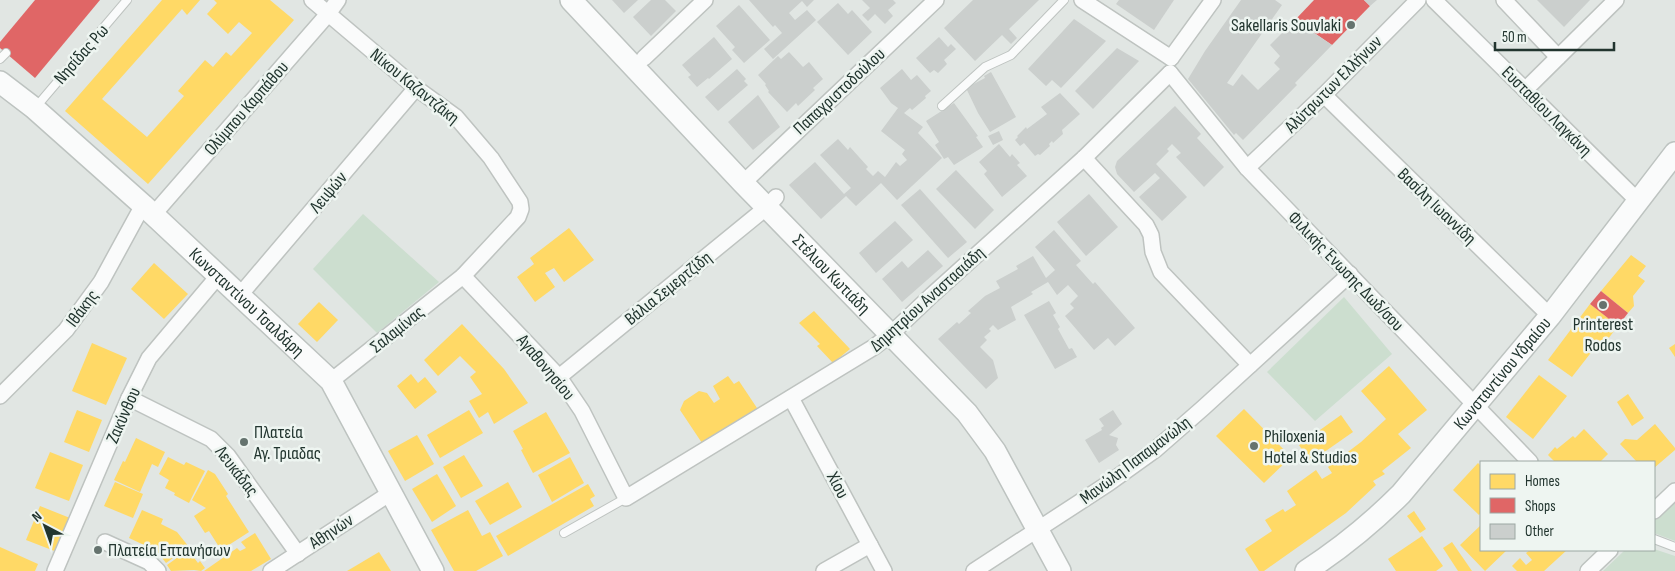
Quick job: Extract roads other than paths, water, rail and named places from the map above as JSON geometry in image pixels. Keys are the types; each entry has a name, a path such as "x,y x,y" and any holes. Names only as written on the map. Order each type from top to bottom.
{"street":[{"name":"Νίκου Καζαντζάκη","path":"312,0 416,88 456,117 491,158 520,202 521,209 518,216 463,276"},
{"name":"Ολύμπου Καρπάθου","path":"148,210 328,14 338,0"},
{"name":"Στέλιου Κωτιάδη","path":"571,0 896,329 962,390 990,425 1018,468 1060,571"},
{"name":"Στέλιου Κωτιάδη","path":"589,0 644,58 748,178"},
{"path":"644,58 705,0"},
{"name":"Παπαχριστοδούλου","path":"748,178 936,0"},
{"name":"Φιλικής Ένωσης Δωδ/σου","path":"1082,0 1170,65 1247,168 1529,461"},
{"name":"Δημητρίου Αναστασιάδη","path":"626,498 860,357 896,329 1084,158 1170,65 1213,0"},
{"name":"Αλύτρωτων Ελλήνων","path":"1247,168 1324,95 1418,0"},
{"name":"Ευσταθίου Λαγκάνη","path":"1434,0 1638,200"},
{"path":"1504,0 1558,57"},
{"path":"1526,90 1616,0"},
{"name":"Κωνσταντίνου Τσαλδάρη","path":"0,82 34,108 148,210 331,381 433,571"},
{"name":"Λειψών","path":"240,295 416,88"},
{"name":"Βασίλη Ιωαννίδη","path":"1324,95 1550,316"},
{"name":"Κωνσταντίνου Υδραίου","path":"1306,571 1354,537 1381,514 1400,494 1550,316 1675,153"},
{"path":"1084,158 1146,225 1151,235 1153,252 1161,272 1250,364"},
{"name":"Βάλια Σεμερτζίδη","path":"559,377 771,202"},
{"name":"Ιθάκης","path":"0,396 66,330 102,282 148,210"},
{"name":"Μανώλη Παπαμανώλη","path":"974,571 1155,450 1350,274"},
{"name":"Ζακύνθου","path":"55,571 149,358 219,276"},
{"name":"Αγαθονησίου","path":"463,276 559,377 582,411 626,498"},
{"name":"Σαλαμίνας","path":"331,381 463,276"},
{"name":"Λευκάδας","path":"130,398 211,439 228,456 298,554"},
{"name":"Χίου","path":"791,398 884,571"},
{"path":"1655,510 1675,491"},
{"name":"Αθηνών","path":"271,571 392,492"},
{"name":"Στέλιου Κωτιάδη","path":"1042,526 1074,571"},
{"path":"105,542 149,562 158,571"},
{"path":"824,571 870,545"},
{"path":"1588,571 1609,551"}],"lane":[{"name":"Νησίδας Ρω","path":"34,108 127,0"},
{"path":"942,106 986,67 1011,55 1064,0"},
{"path":"564,533 626,498"},
{"path":"1655,539 1675,547"}],"place":[{"name":"Sakellaris Souvlaki","path":"1351,25"},
{"name":"Printerest Rodos","path":"1603,305"},
{"name":"Πλατεία Αγ. Τριαδας","path":"244,442"},
{"name":"Philoxenia Hotel & Studios","path":"1254,446"},
{"name":"Πλατεία Επτανήσων","path":"98,550"}]}
